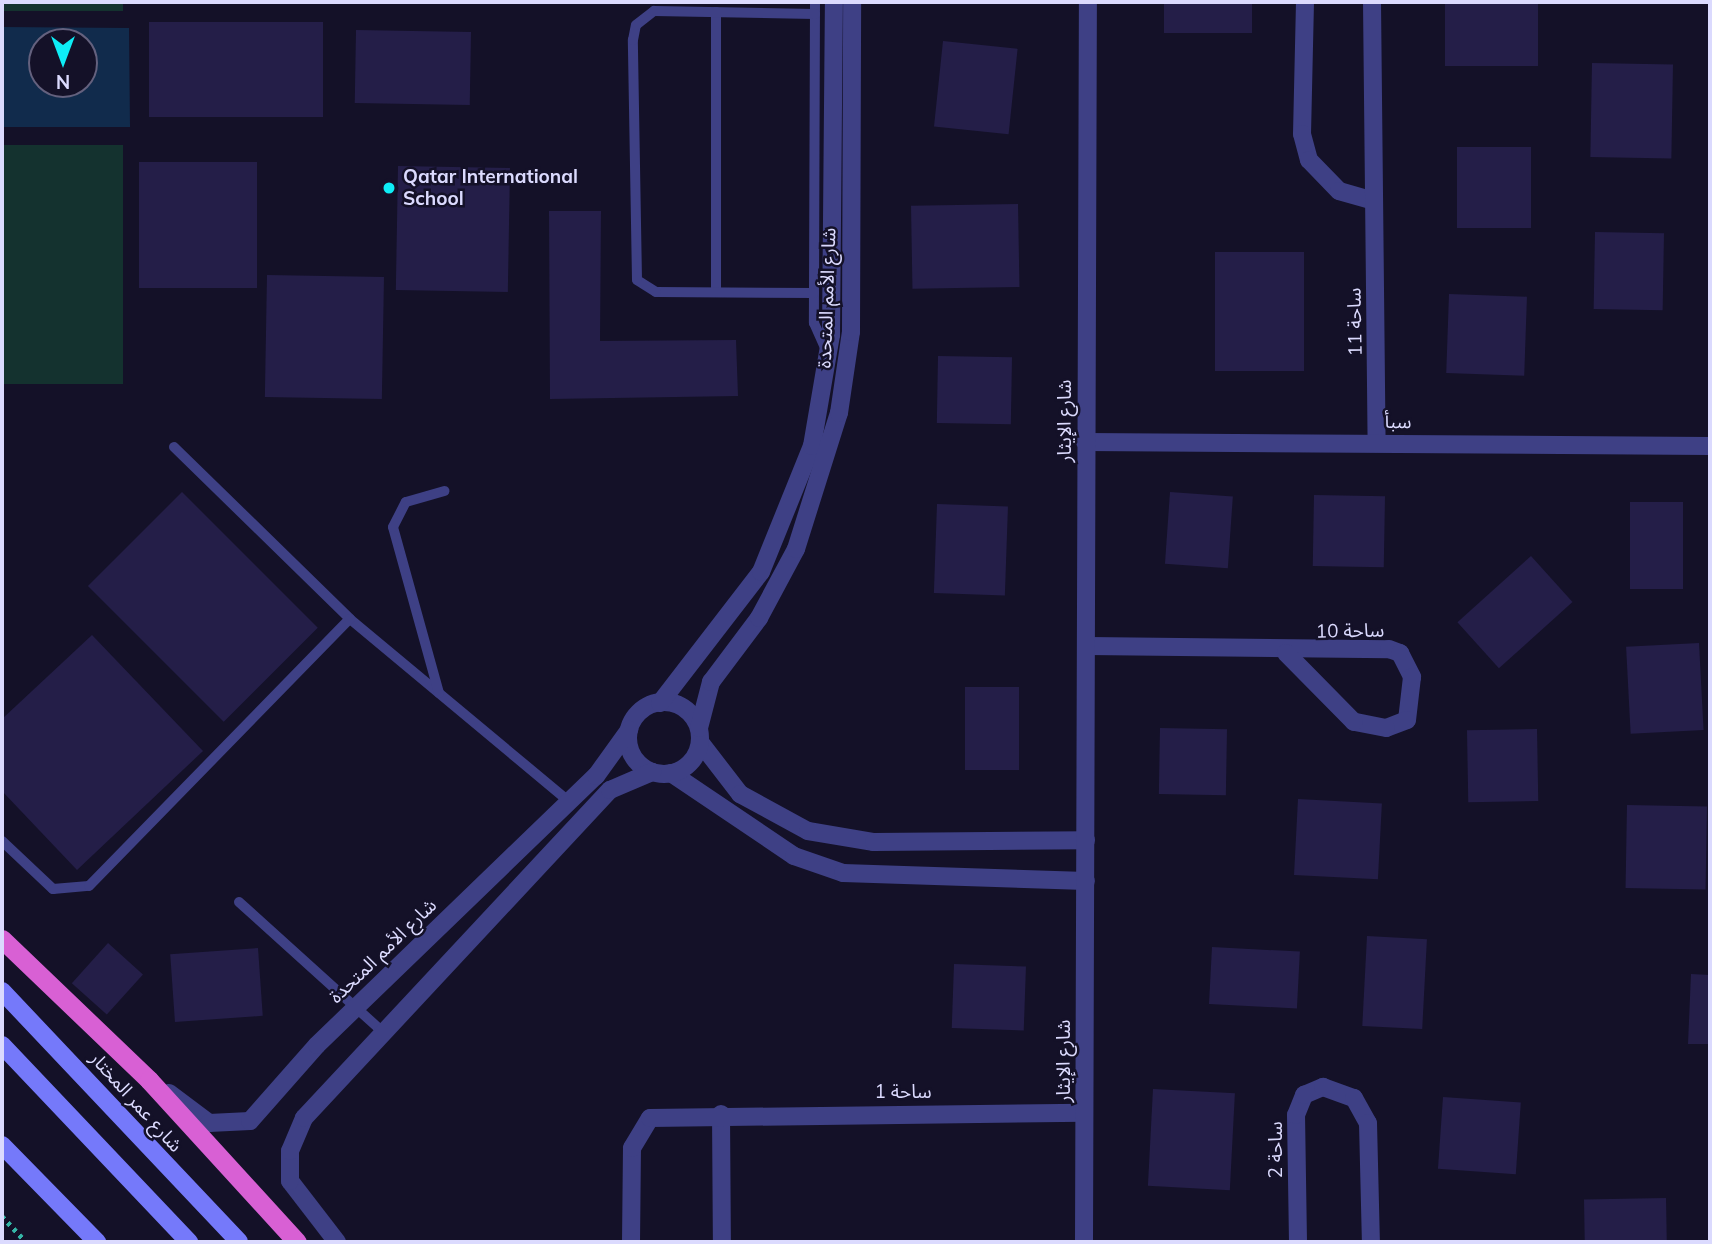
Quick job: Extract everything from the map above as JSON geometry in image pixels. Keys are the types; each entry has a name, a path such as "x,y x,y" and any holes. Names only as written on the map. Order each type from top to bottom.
{"highway":[{"path":"2,939 149,1080 297,1242"}],"main road":[{"name":"شارع عمر المختار","path":"2,991 239,1242"},
{"path":"2,1045 189,1242"},
{"path":"2,1145 97,1242"}],"street":[{"name":"شارع الأمم المتحدة","path":"660,703 740,607 779,538 812,446 829,355 834,2"},
{"name":"شارع الأمم المتحدة","path":"699,735 711,682 759,618 796,549 839,413 851,332 852,2"},
{"name":"شارع الإيثار","path":"1084,1242 1088,2"},
{"path":"1305,2 1302,134 1309,160 1339,191 1374,201"},
{"name":"ساحة 11","path":"1372,2 1377,443"},
{"name":"سبأ","path":"1085,442 1710,446"},
{"name":"ساحة 10","path":"1088,646 1286,653 1401,653 1412,677 1407,720 1386,728 1354,722 1286,653"},
{"path":"652,772 634,759 629,730 640,711 660,703 680,706 740,794 808,831 874,842 1086,841"},
{"name":"شارع الأمم المتحدة","path":"149,1080 209,1123 237,1126 264,1109 356,1007 570,802 629,730"},
{"path":"671,774 688,766 699,735"},
{"path":"337,1242 297,1196 289,1152 304,1118 382,1031 610,790 652,772 671,774 794,856 844,873 1086,881"},
{"name":"ساحة 2","path":"1298,1242 1296,1115 1304,1095 1323,1087 1354,1098 1368,1123 1371,1242"},
{"name":"ساحة 1","path":"631,1242 630,1164 637,1132 650,1118 721,1114 1084,1113"},
{"path":"721,1114 722,1242"}],"lane":[{"path":"815,2 815,331 829,355"},
{"path":"716,12 716,292"},
{"path":"814,293 656,292 634,273 633,40 646,14 815,14"},
{"path":"174,447 350,620 570,802"},
{"path":"439,693 393,527 407,502 444,491"},
{"path":"2,841 53,889 89,886 350,620"},
{"path":"239,902 382,1031"}],"path":[{"path":"2,1216 26,1242"}],"green space":[{"path":"2,2 123,2 123,11 2,11"},
{"path":"2,145 123,145 123,384 2,384"}],"water":[{"path":"2,27 129,28 130,127 2,127"}],"building":[{"path":"1164,2 1252,2 1252,33 1164,33"},
{"path":"1445,2 1538,2 1538,66 1445,66"},
{"path":"149,22 323,22 323,117 149,117"},
{"path":"356,30 471,32 470,105 355,103"},
{"path":"943,41 1018,49 1009,134 934,127"},
{"path":"1592,63 1673,64 1671,158 1590,157"},
{"path":"1457,147 1531,147 1531,228 1457,228"},
{"path":"139,162 257,162 257,288 139,288"},
{"path":"398,166 510,168 508,292 396,290"},
{"path":"1018,204 1019,287 912,289 911,206"},
{"path":"549,211 601,211 600,341 736,340 738,396 550,399"},
{"path":"1595,232 1664,233 1663,310 1594,309"},
{"path":"1215,252 1304,252 1304,371 1215,371"},
{"path":"267,275 384,277 382,399 265,397"},
{"path":"1449,294 1527,297 1524,376 1446,373"},
{"path":"938,356 1012,357 1011,424 937,423"},
{"path":"182,492 318,628 224,722 88,586"},
{"path":"1170,492 1233,496 1228,568 1165,564"},
{"path":"1314,495 1385,496 1384,567 1313,566"},
{"path":"1630,502 1683,502 1683,589 1630,589"},
{"path":"937,504 1008,506 1005,595 934,593"},
{"path":"1531,556 1572,602 1499,668 1457,622"},
{"path":"92,635 203,751 77,870 2,791 2,719"},
{"path":"1699,643 1704,730 1631,734 1626,647"},
{"path":"965,687 1019,687 1019,770 965,770"},
{"path":"1160,728 1227,729 1226,795 1159,794"},
{"path":"1537,729 1538,801 1468,802 1467,730"},
{"path":"1298,799 1382,803 1378,879 1294,875"},
{"path":"1627,805 1707,806 1706,889 1626,888"},
{"path":"1367,936 1427,939 1422,1029 1362,1026"},
{"path":"108,943 143,974 107,1015 72,983"},
{"path":"1212,947 1300,952 1297,1009 1209,1004"},
{"path":"258,948 263,1016 175,1022 170,954"},
{"path":"954,964 1026,967 1024,1030 952,1028"},
{"path":"1691,974 1710,975 1710,1044 1688,1044"},
{"path":"1153,1089 1235,1093 1230,1190 1148,1186"},
{"path":"1443,1097 1521,1102 1516,1174 1438,1169"},
{"path":"1666,1198 1667,1242 1585,1242 1584,1199"}],"place":[{"name":"Qatar International School","path":"389,188"}]}
